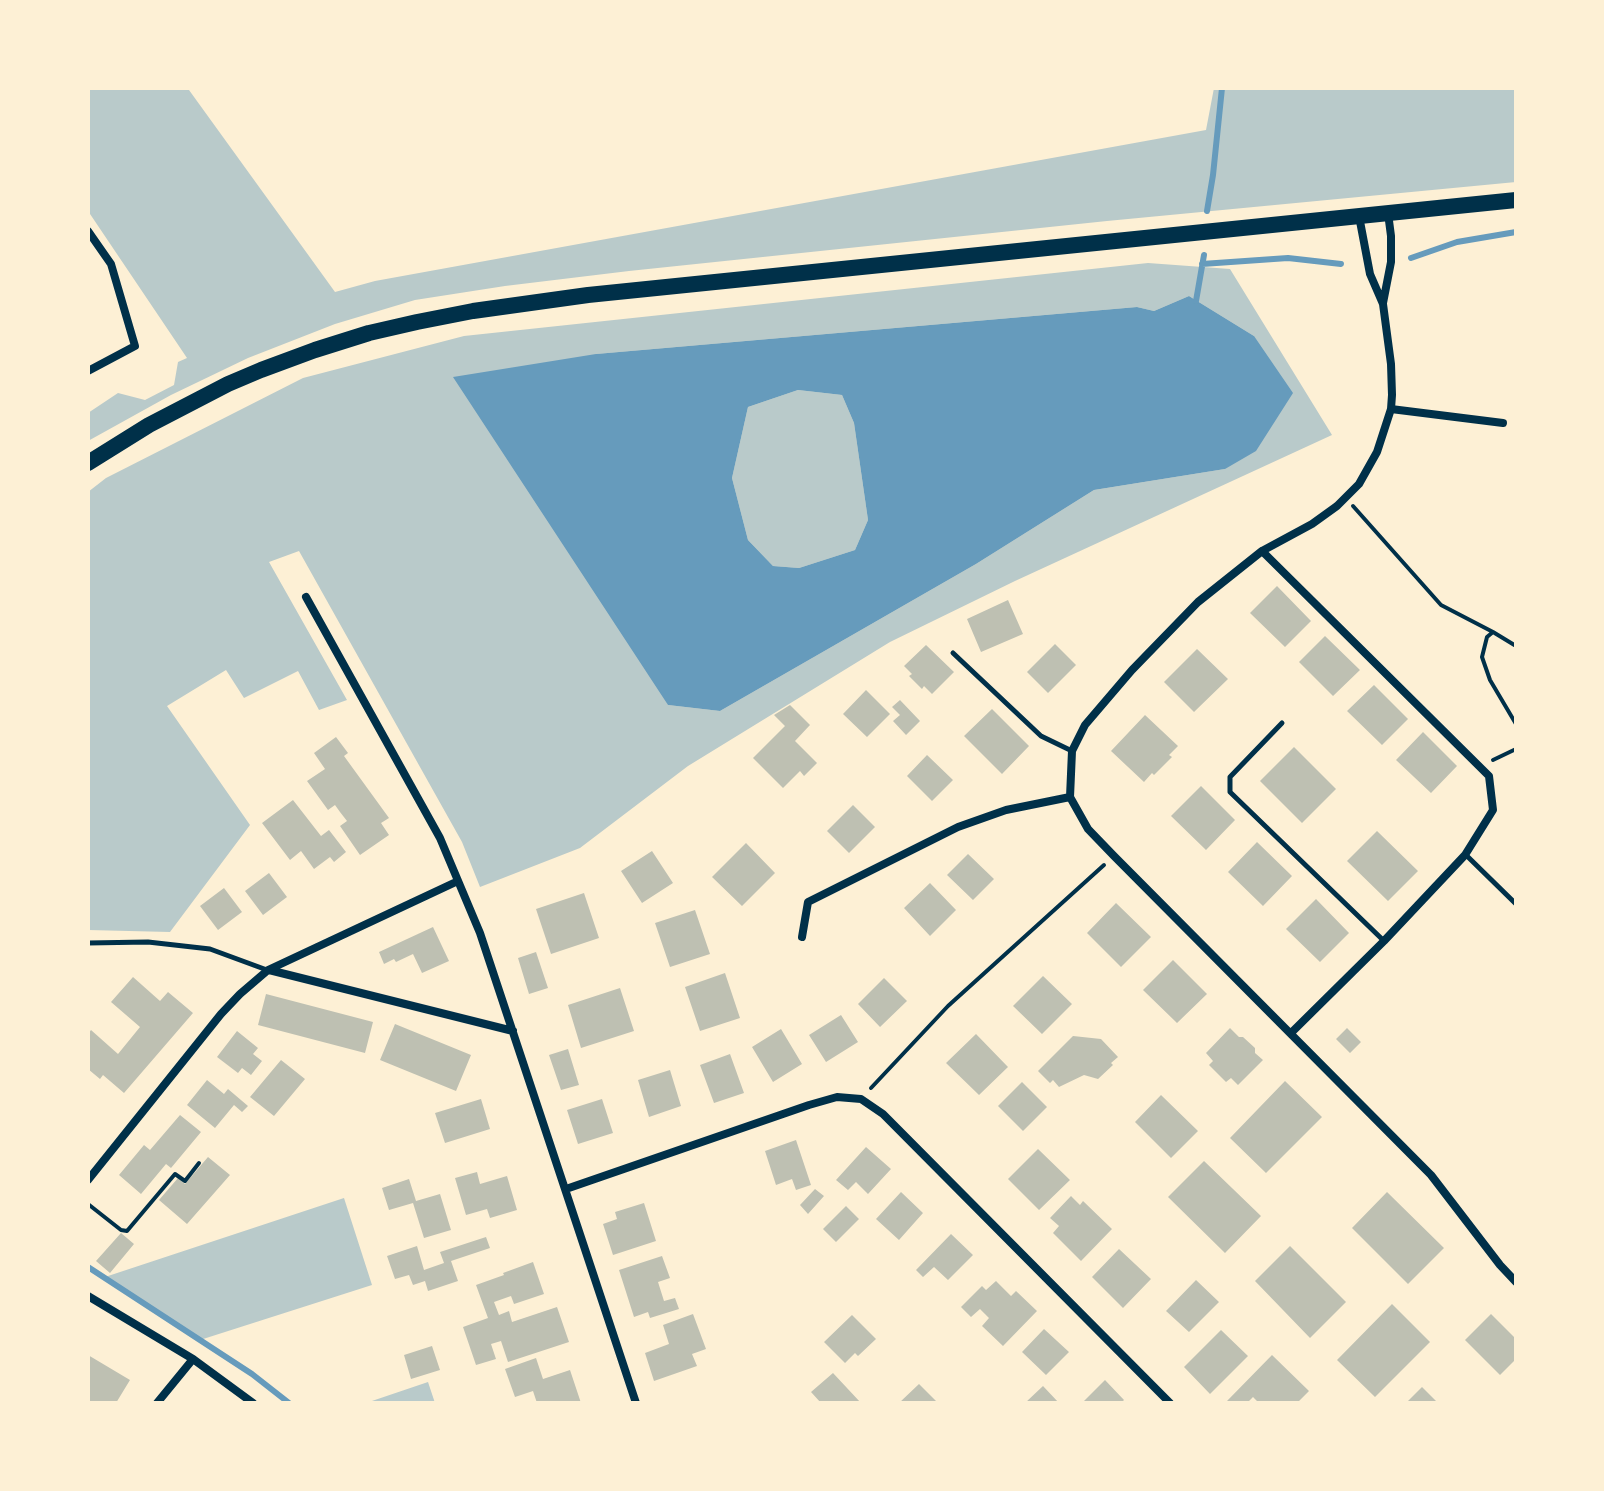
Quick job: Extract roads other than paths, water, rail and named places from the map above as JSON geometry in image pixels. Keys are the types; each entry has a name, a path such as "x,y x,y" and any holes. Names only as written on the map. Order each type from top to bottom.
{"main road":[{"path":"88,463 149,425 228,384 369,333 473,311 588,295 1516,200"}],"street":[{"path":"1383,304 1392,250 1388,213"},
{"path":"1359,216 1370,274 1383,304 1391,364 1391,409 1377,452 1359,484 1347,498 1319,520 1262,551 1198,602 1132,670 1085,725 1072,751 1070,797 1088,829 1431,1175 1516,1282"},
{"path":"88,231 111,264 135,346 88,371"},
{"path":"1391,409 1503,423"},
{"path":"1262,551 1489,776 1493,810 1465,855 1291,1033"},
{"path":"306,597 440,838 480,933 636,1403"},
{"path":"802,937 808,902 958,827 1006,810 1070,797"},
{"path":"88,1180 221,1014 268,970 458,881"},
{"path":"268,970 513,1031"},
{"path":"566,1189 809,1105 837,1097 861,1099 883,1114 1170,1403"},
{"path":"88,1296 193,1359 253,1403"},
{"path":"157,1403 193,1359"}],"lane":[{"path":"953,653 1041,736 1072,751"},
{"path":"1282,723 1230,777 1230,792 1384,941"},
{"path":"1465,855 1516,904"},
{"path":"88,943 148,942 210,949 268,970"}],"water":[{"path":"1189,296 1254,336 1293,393 1256,451 1225,469 1094,490 976,564 720,711 668,705 453,377 596,354 1137,307 1154,311","holes":["798,390 842,395 854,423 868,520 855,550 799,568 773,566 748,540 732,478 748,407"]}],"waterway":[{"path":"1207,211 1222,88"},
{"path":"1411,258 1457,242 1516,232"},
{"path":"1196,301 1204,255"},
{"path":"1202,264 1288,258 1341,264"},
{"path":"88,1267 252,1374 289,1403"}]}
